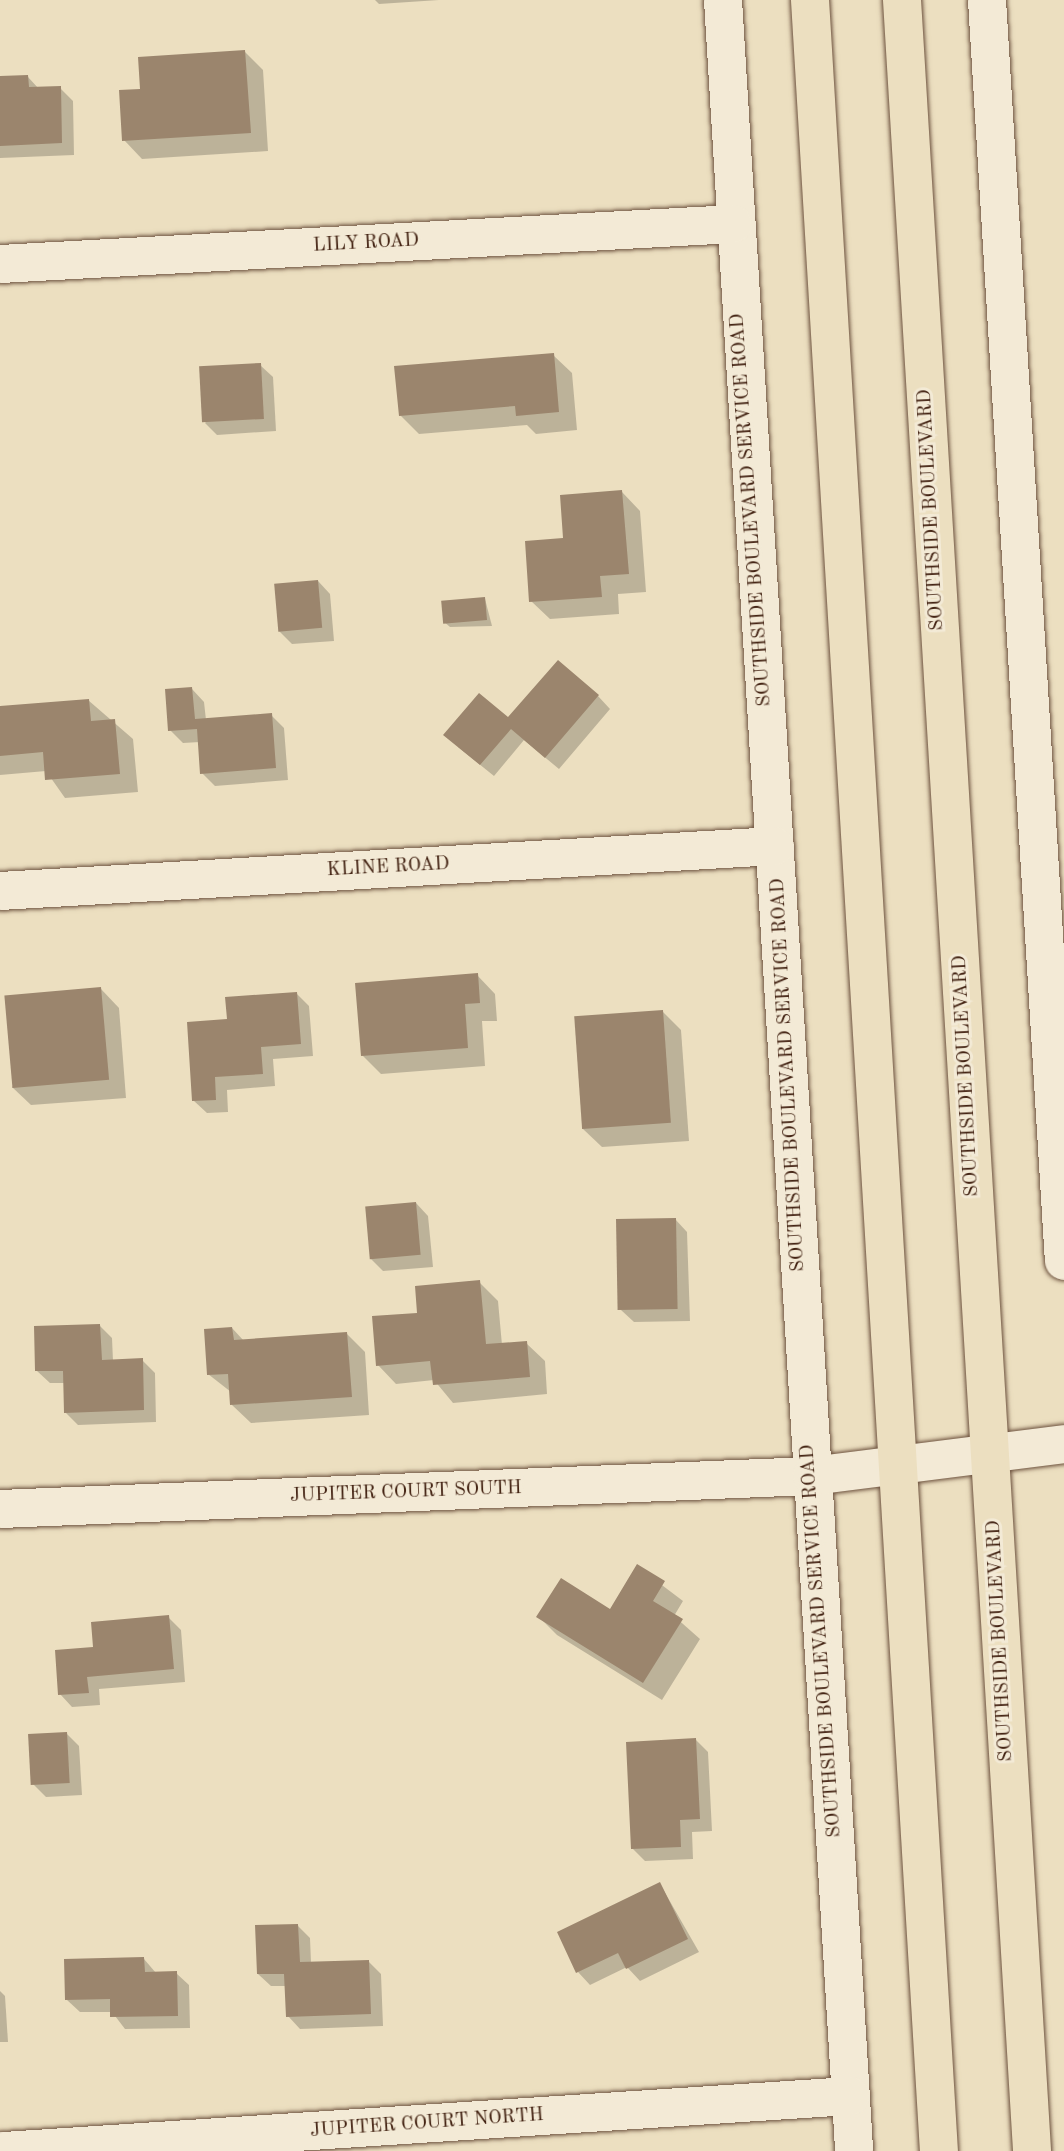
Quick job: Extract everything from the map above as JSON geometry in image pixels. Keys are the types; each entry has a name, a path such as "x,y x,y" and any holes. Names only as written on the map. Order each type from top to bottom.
{"highway":[{"path":"810,0 939,2151"},
{"name":"SOUTHSIDE BOULEVARD","path":"902,0 1032,2151"}],"street":[{"name":"SOUTHSIDE BOULEVARD SERVICE ROAD","path":"723,0 733,224 775,846 854,2151"},
{"path":"987,0 1064,1261"},
{"name":"LILY ROAD","path":"0,264 733,224"},
{"name":"KLINE ROAD","path":"0,891 775,846"},
{"name":"JUPITER COURT SOUTH","path":"0,1509 812,1476 1064,1444"},
{"name":"JUPITER COURT NORTH","path":"4,2151 850,2096"}],"building":[{"path":"245,50 251,133 122,141 119,90 140,89 138,57"},
{"path":"28,75 29,87 61,86 62,143 0,146 0,76"},
{"path":"554,353 559,412 516,416 515,406 399,416 394,366"},
{"path":"261,363 264,419 202,422 199,366"},
{"path":"622,490 629,574 600,576 602,597 529,602 525,541 563,538 560,495"},
{"path":"318,580 322,628 278,632 274,584"},
{"path":"485,597 487,620 443,624 441,601"},
{"path":"558,660 599,695 545,758 511,729 480,765 443,735 479,693 508,717"},
{"path":"192,687 195,719 272,713 276,768 200,774 197,729 168,731 165,689"},
{"path":"89,699 91,721 115,719 120,774 45,780 43,752 0,756 0,706"},
{"path":"478,973 480,1003 465,1004 468,1048 361,1056 355,983"},
{"path":"101,987 109,1080 12,1088 4,995"},
{"path":"297,992 301,1044 261,1047 263,1074 215,1077 216,1100 192,1101 187,1022 227,1019 225,997"},
{"path":"663,1010 671,1123 582,1129 574,1016"},
{"path":"416,1202 421,1255 370,1259 365,1206"},
{"path":"676,1218 678,1309 618,1310 616,1219"},
{"path":"480,1280 486,1344 527,1341 530,1377 433,1385 430,1361 376,1366 372,1316 417,1313 415,1286"},
{"path":"100,1324 102,1360 143,1358 144,1410 64,1413 63,1371 35,1371 34,1326"},
{"path":"232,1327 234,1340 347,1332 352,1397 230,1405 228,1374 207,1375 204,1329"},
{"path":"637,1564 665,1581 653,1601 683,1619 643,1683 536,1617 561,1578 610,1609"},
{"path":"169,1615 174,1669 87,1677 89,1693 58,1695 55,1650 93,1647 91,1622"},
{"path":"67,1732 70,1783 31,1785 28,1734"},
{"path":"696,1738 700,1819 680,1820 681,1847 631,1849 626,1742"},
{"path":"660,1882 688,1939 626,1969 618,1953 576,1973 557,1932"},
{"path":"298,1924 300,1962 369,1960 371,2014 286,2017 284,1974 257,1974 255,1925"},
{"path":"144,1957 145,1972 177,1971 178,2016 110,2017 110,1999 65,2000 64,1959"}]}
